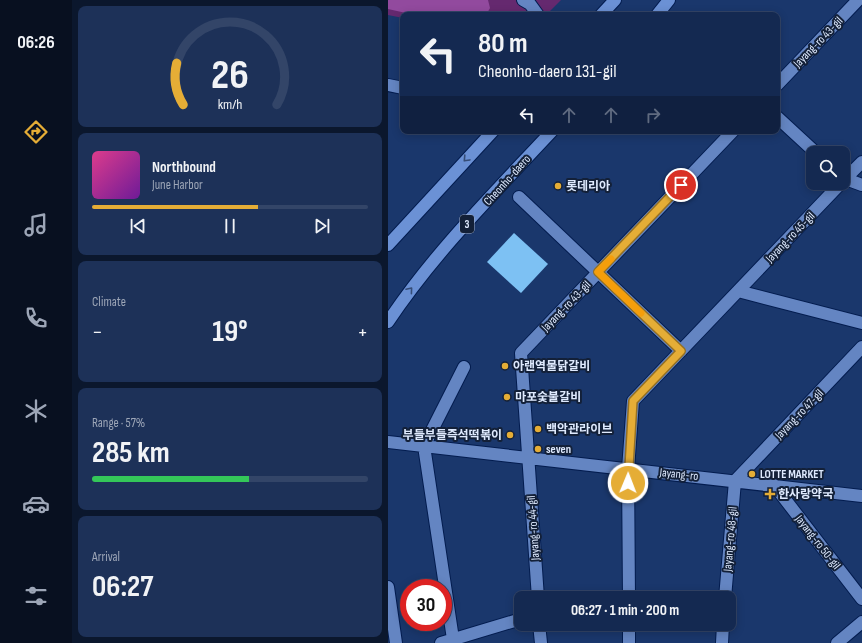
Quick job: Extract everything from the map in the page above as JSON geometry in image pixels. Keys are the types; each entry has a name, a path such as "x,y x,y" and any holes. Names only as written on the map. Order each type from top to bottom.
{"main road":[{"path":"604,12 615,0"},
{"path":"662,12 669,0"},
{"path":"388,245 490,134"},
{"name":"Cheonho-daero","path":"388,322 404,298 439,255 549,134"}],"street":[{"path":"523,0 530,4 536,12"},
{"name":"Jayang-ro 43-gil","path":"780,82 858,0"},
{"path":"388,86 400,88"},
{"path":"780,120 808,146"},
{"name":"Jayang-ro 43-gil","path":"528,458 521,353 730,134"},
{"name":"Jayang-ro 45-gil","path":"850,174 862,162"},
{"path":"850,182 862,185"},
{"name":"Jayang-ro 45-gil","path":"629,591 628,469 633,401 834,190"},
{"path":"519,197 681,351"},
{"path":"738,291 862,323"},
{"name":"Jayang-ro 47-gil","path":"735,481 862,347"},
{"path":"453,639 424,446 464,367"},
{"name":"Jayang-ro","path":"388,442 862,496"},
{"name":"Jayang-ro 44-gil","path":"528,458 538,591"},
{"name":"Jayang-ro 48-gil","path":"726,591 735,481"},
{"name":"Jayang-ro 50-gil","path":"774,485 862,598"},
{"path":"388,587 396,643"},
{"path":"441,643 514,621"},
{"path":"837,643 862,622"},
{"path":"539,631 540,643"},
{"path":"629,631 629,643"},
{"path":"722,643 723,631"}],"shaded area":[{"path":"388,0 561,0 549,12 400,12 400,17 388,15"},
{"path":"388,0 488,0 490,8 488,12 402,12 388,9"}],"building":[{"path":"514,233 548,264 521,293 487,262"}],"slow traffic":[{"path":"611,259 598,272 641,313"}],"place":[{"name":"롯데리아","path":"558,186"},
{"name":"아랜역물닭갈비","path":"505,366"},
{"name":"마포숯불갈비","path":"507,397"},
{"name":"백악관라이브","path":"538,429"},
{"name":"부들부들즉석떡볶이","path":"510,435"},
{"name":"seven","path":"538,449"},
{"name":"LOTTE MARKET","path":"752,474"},
{"name":"한사랑약국","path":"770,494"}],"route":[{"path":"628,483 633,401 681,351 598,272 681,185"}]}
